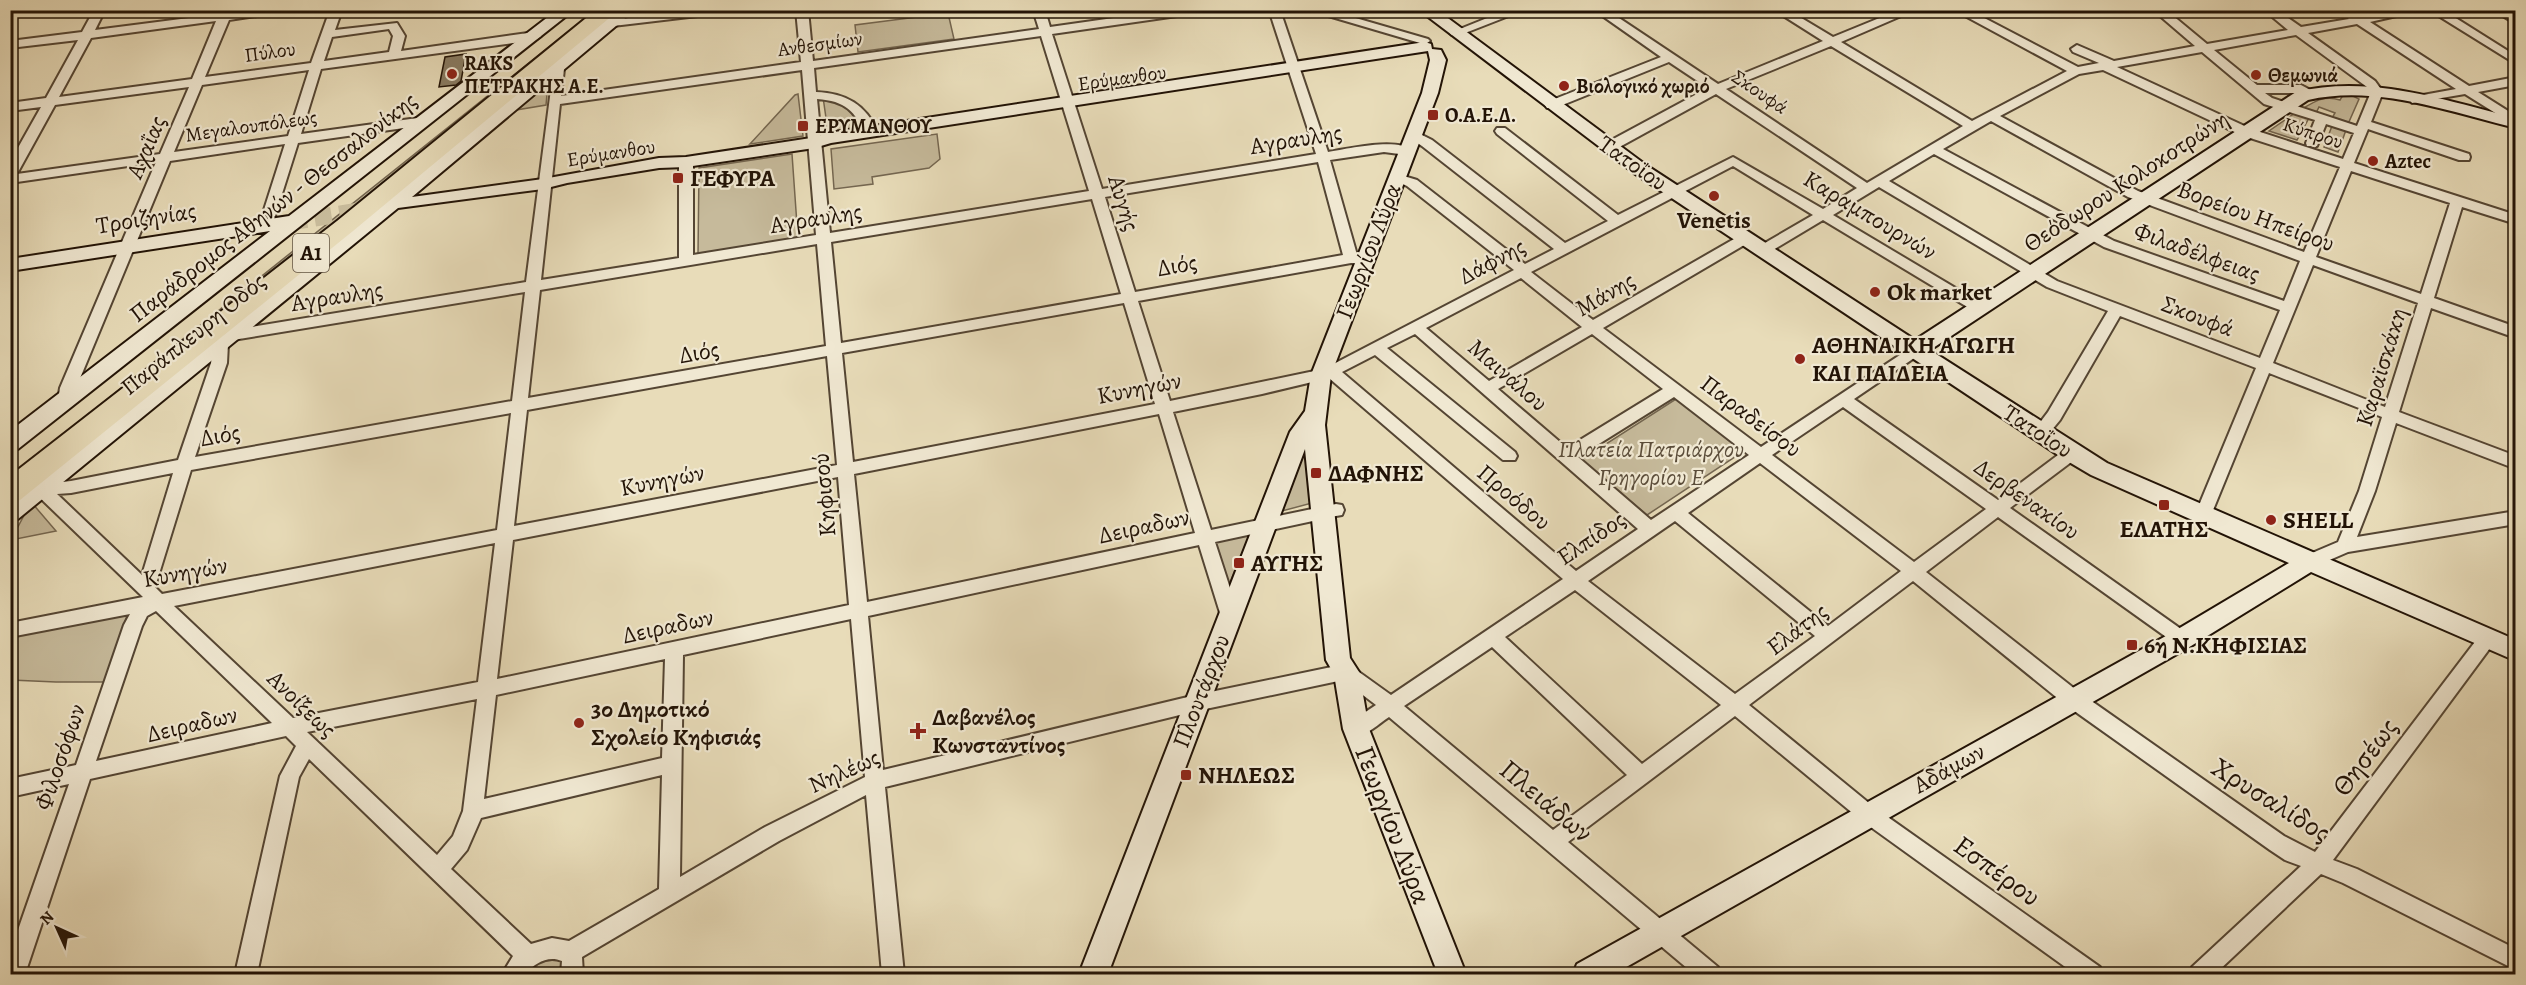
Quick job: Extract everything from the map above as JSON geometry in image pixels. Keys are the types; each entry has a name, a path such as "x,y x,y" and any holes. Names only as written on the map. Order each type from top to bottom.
{"highway":[{"name":"Α1","path":"10,466 585,10"},
{"name":"Α1","path":"10,492 611,17"}],"main road":[{"name":"Παράδρομος Αθηνών - Θεσσαλονίκης","path":"10,443 567,10"},
{"name":"Παράπλευρη Οδός","path":"10,513 558,69 611,17 628,10"},
{"name":"Τατοΐου","path":"1426,10 1551,105 1673,191 2040,433 2099,469 2516,651"},
{"path":"1434,48 1453,31"},
{"name":"Ερύμανθου","path":"403,204 659,170 686,162 814,143 828,138 1294,72 1427,56 1434,48 1472,45"},
{"name":"Γεωργίου Λύρα","path":"1434,48 1438,83 1430,93 1396,178 1358,260 1314,426 1329,511 1338,660 1346,672 1356,729 1452,975"},
{"name":"Θεόδωρου Κολοκοτρώνη","path":"1915,350 2246,132 2310,93 2333,88 2377,92 2516,122"},
{"name":"Ερύμανθου","path":"814,143 829,145 1069,105"},
{"name":"Τροιζηνίας","path":"10,265 290,222"},
{"name":"Πλουτάρχου","path":"1094,975 1301,432 1316,412"},
{"name":"Αδάμων","path":"1587,975 1868,814 2182,639 2311,561"}],"street":[{"path":"10,177 100,10"},
{"path":"10,45 86,36 226,14 277,10"},
{"path":"270,213 336,10"},
{"path":"611,17 723,10"},
{"name":"Κηφισού","path":"802,10 893,975"},
{"name":"Αυγής","path":"1039,10 1230,616"},
{"name":"Ανθεσμίων","path":"554,101 1198,10"},
{"path":"1257,10 1282,12 1294,72 1358,260"},
{"path":"1313,10 1434,48"},
{"path":"1453,31 1519,10"},
{"name":"Σκουφά","path":"1599,10 1873,185 2052,284 2516,463"},
{"path":"1779,10 1972,126"},
{"path":"1609,147 1718,88 1910,10"},
{"path":"1959,10 2076,71"},
{"path":"2158,10 2268,101 2322,119 2464,157"},
{"path":"2203,515 2377,92 2371,84 2269,10"},
{"path":"2343,10 2516,122"},
{"path":"1763,250 1972,126 2076,71 2418,10"},
{"path":"2434,10 2516,62"},
{"path":"2498,10 2516,21"},
{"name":"Αχαΐας","path":"66,400 69,388 226,14"},
{"path":"328,34 393,25 399,36 394,55"},
{"name":"Πύλου","path":"10,107 535,36"},
{"name":"Κύπρου","path":"2077,49 2246,132 2311,147 2347,165 2516,220"},
{"path":"1551,105 1671,57"},
{"path":"437,869 456,852 465,835 473,811 543,184 558,69"},
{"path":"2416,100 2516,81"},
{"path":"2254,89 2301,89 2310,93"},
{"path":"810,95 830,96 851,103 865,115 872,132"},
{"name":"Βορείου Ηπείρου","path":"1991,116 2144,199 2516,333"},
{"path":"2311,147 2322,119"},
{"name":"Μεγαλουπόλεως","path":"10,177 166,158 425,121"},
{"path":"1501,131 1617,221"},
{"path":"1410,144 1428,143 1562,248"},
{"name":"Αγραυλης","path":"227,339 1097,193 1410,144"},
{"name":"Φιλαδέλφειας","path":"1934,149 2090,235 2134,254 2288,308"},
{"name":"Δάφνης","path":"1327,373 1562,248 1737,161"},
{"name":"Καραμπουρνών","path":"1737,161 1979,308"},
{"path":"686,162 686,261"},
{"name":"Παραδείσου","path":"1396,178 1412,183 1515,262 1529,279 1913,571 2073,699"},
{"name":"Καραϊσκάκη","path":"2345,546 2367,490 2457,201"},
{"name":"Μάνης","path":"1487,389 1746,238"},
{"name":"Διός","path":"41,489 71,487 1129,296 1358,260"},
{"path":"2040,433 2054,416 2117,308"},
{"name":"Μαινάλου","path":"1416,327 1650,529"},
{"name":"Φιλοσόφων","path":"14,975 81,774 134,625 151,595 151,576 184,465 227,339"},
{"path":"1377,348 1509,456"},
{"name":"Ελπίδος","path":"1356,729 1915,350"},
{"name":"Κυνηγών","path":"10,630 151,595 505,534 1262,389 1327,373"},
{"name":"Προόδου","path":"1327,373 1575,580 1735,705"},
{"path":"1566,457 1675,389"},
{"name":"Δερβενακίου","path":"1843,399 2182,639"},
{"name":"Ελάτης","path":"1551,843 2072,453"},
{"name":"Ανοίξεως","path":"41,489 528,956"},
{"name":"Δειραδων","path":"10,788 289,727 486,689 1329,511"},
{"path":"1675,512 1828,636"},
{"path":"2311,561 2345,546 2516,517"},
{"path":"1492,636 1642,776"},
{"name":"Θησέως","path":"2200,975 2318,864 2487,639"},
{"path":"669,894 674,649"},
{"name":"Νηλέως","path":"569,953 772,834 875,781 1196,703 1346,672"},
{"name":"Πλειάδων","path":"1346,672 1389,705 1710,975"},
{"name":"Χρυσαλίδος","path":"2073,699 2292,853 2350,876 2516,960"},
{"name":"Εσπέρου","path":"1735,705 1868,814 2092,975"},
{"path":"246,975 290,776 307,744"},
{"path":"473,811 673,764"},
{"path":"513,975 528,956 551,947 561,948 569,953 573,960 572,975"}],"green space":[{"path":"594,11 599,11 11,481 11,476"},
{"path":"948,13 954,39 858,52 855,25"},
{"path":"548,83 546,105 516,110"},
{"path":"798,94 803,136 750,144 795,95"},
{"path":"2343,95 2351,95 2359,99 2348,124 2332,118 2335,113 2319,107 2316,113 2302,109 2316,101 2340,100"},
{"path":"823,97 845,103 866,126 828,132"},
{"path":"2295,113 2309,118 2297,140 2269,131"},
{"path":"2332,126 2346,130 2338,152 2324,147"},
{"path":"937,134 940,159 929,168 872,177 873,184 834,189 831,149"},
{"path":"792,154 798,239 698,255 699,168"},
{"name":"Πλατεία Πατριάρχου Γρηγορίου Ε","path":"1676,399 1744,451 1647,515 1581,460"},
{"path":"1307,445 1312,503 1282,511"},
{"path":"32,503 56,531 11,540 30,504"},
{"path":"1251,531 1227,590 1207,538"},
{"path":"128,613 104,682 11,680 10,635"},
{"path":"558,957 564,968 562,974 522,974 531,962"}],"building":[{"name":"RAKS ΠΕΤΡΑΚΗΣ Α.Ε.","path":"466,54 461,81 456,85 439,87 445,57"}],"tunnel":[{"path":"290,222 378,208"}],"place":[{"name":"RAKS ΠΕΤΡΑΚΗΣ Α.Ε.","path":"452,74"},
{"name":"Θεμωνιά","path":"2256,75"},
{"name":"Βιολογικό χωριό","path":"1564,86"},
{"name":"Ο.Α.Ε.Δ.","path":"1433,115"},
{"name":"ΕΡΥΜΑΝΘΟΥ","path":"803,126"},
{"name":"Aztec","path":"2373,161"},
{"name":"ΓΕΦΥΡΑ","path":"678,178"},
{"name":"Venetis","path":"1714,196"},
{"name":"Ok market","path":"1875,292"},
{"name":"ΑΘΗΝΑΙΚΗ ΑΓΩΓΗ ΚΑΙ ΠΑΙΔΕΙΑ","path":"1800,359"},
{"name":"ΔΑΦΝΗΣ","path":"1316,473"},
{"name":"ΕΛΑΤΗΣ","path":"2164,505"},
{"name":"SHELL","path":"2271,520"},
{"name":"ΑΥΓΗΣ","path":"1239,563"},
{"name":"6η Ν.ΚΗΦΙΣΙΑΣ","path":"2132,645"},
{"name":"3ο Δημοτικό Σχολείο Κηφισιάς","path":"579,723"},
{"name":"Δαβανέλος Κωνσταντίνος","path":"918,731"},
{"name":"ΝΗΛΕΩΣ","path":"1186,775"}]}
